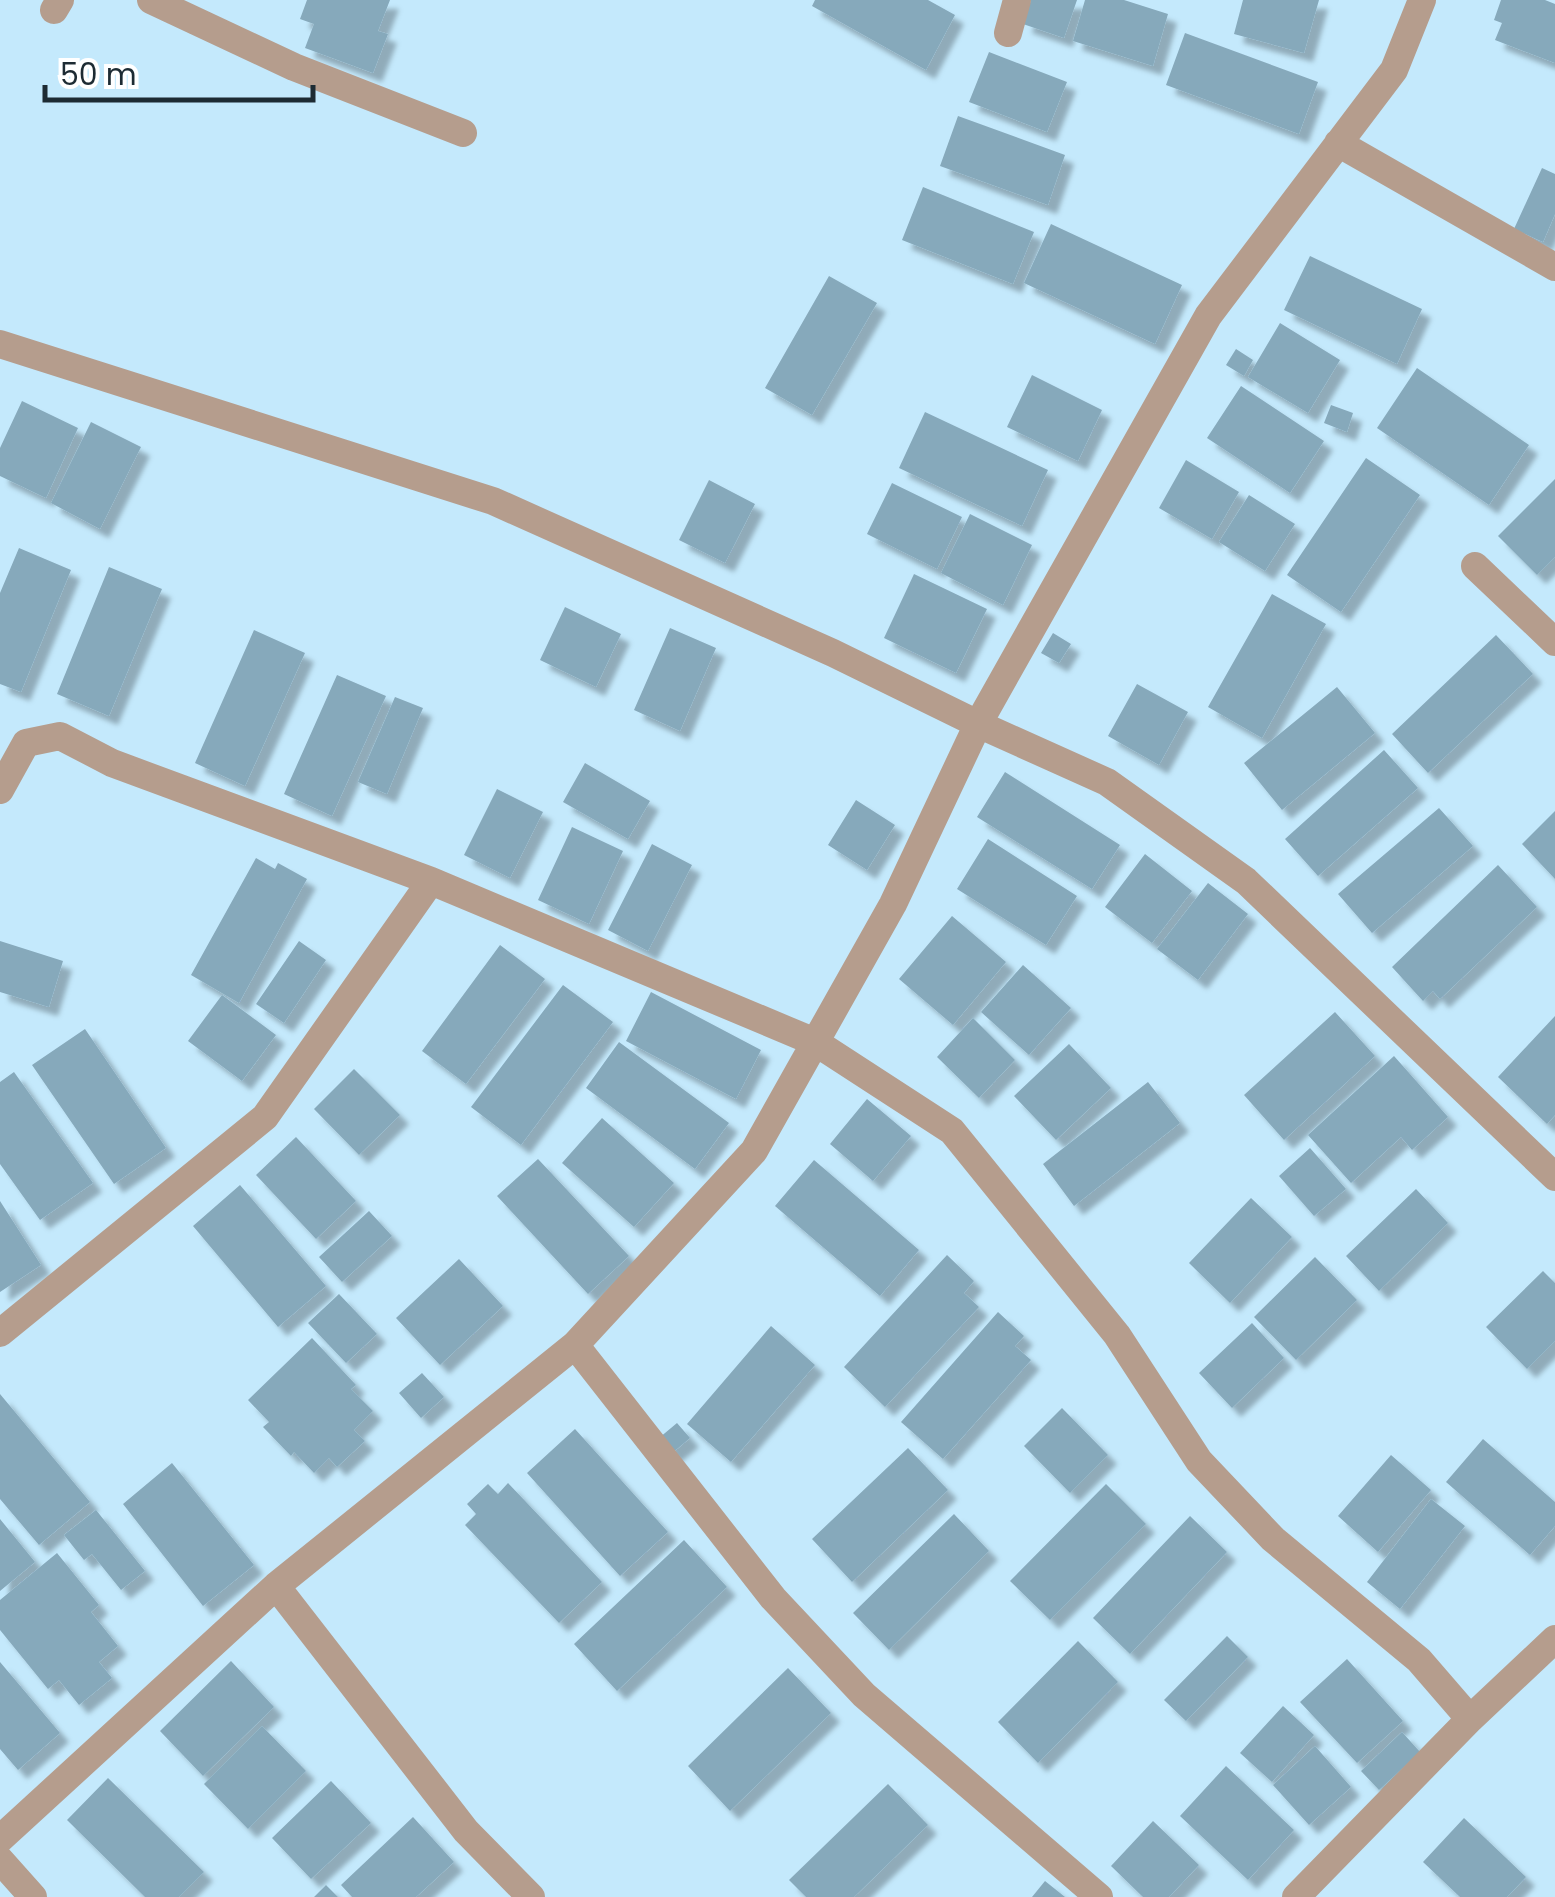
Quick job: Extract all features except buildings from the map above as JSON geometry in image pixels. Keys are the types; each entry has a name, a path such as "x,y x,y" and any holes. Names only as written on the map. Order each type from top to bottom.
{"street":[{"path":"151,0 294,67 463,133"},
{"path":"1008,33 1017,0"},
{"path":"0,1839 276,1586 576,1345 754,1151 894,904 978,724 1208,316 1394,70 1422,0"},
{"path":"1338,144 1555,268"},
{"path":"0,344 494,500 1107,782 1246,881 1555,1177"},
{"path":"1475,566 1555,642"},
{"path":"0,790 26,743 60,736 112,763 431,881 815,1042 952,1130 1117,1334 1199,1461 1273,1539 1419,1660 1470,1720"},
{"path":"0,1333 265,1117 431,881"},
{"path":"576,1345 773,1598 864,1695 1098,1897"},
{"path":"276,1586 466,1831 531,1897"},
{"path":"1296,1897 1555,1639"},
{"path":"0,1860 33,1897"}]}
